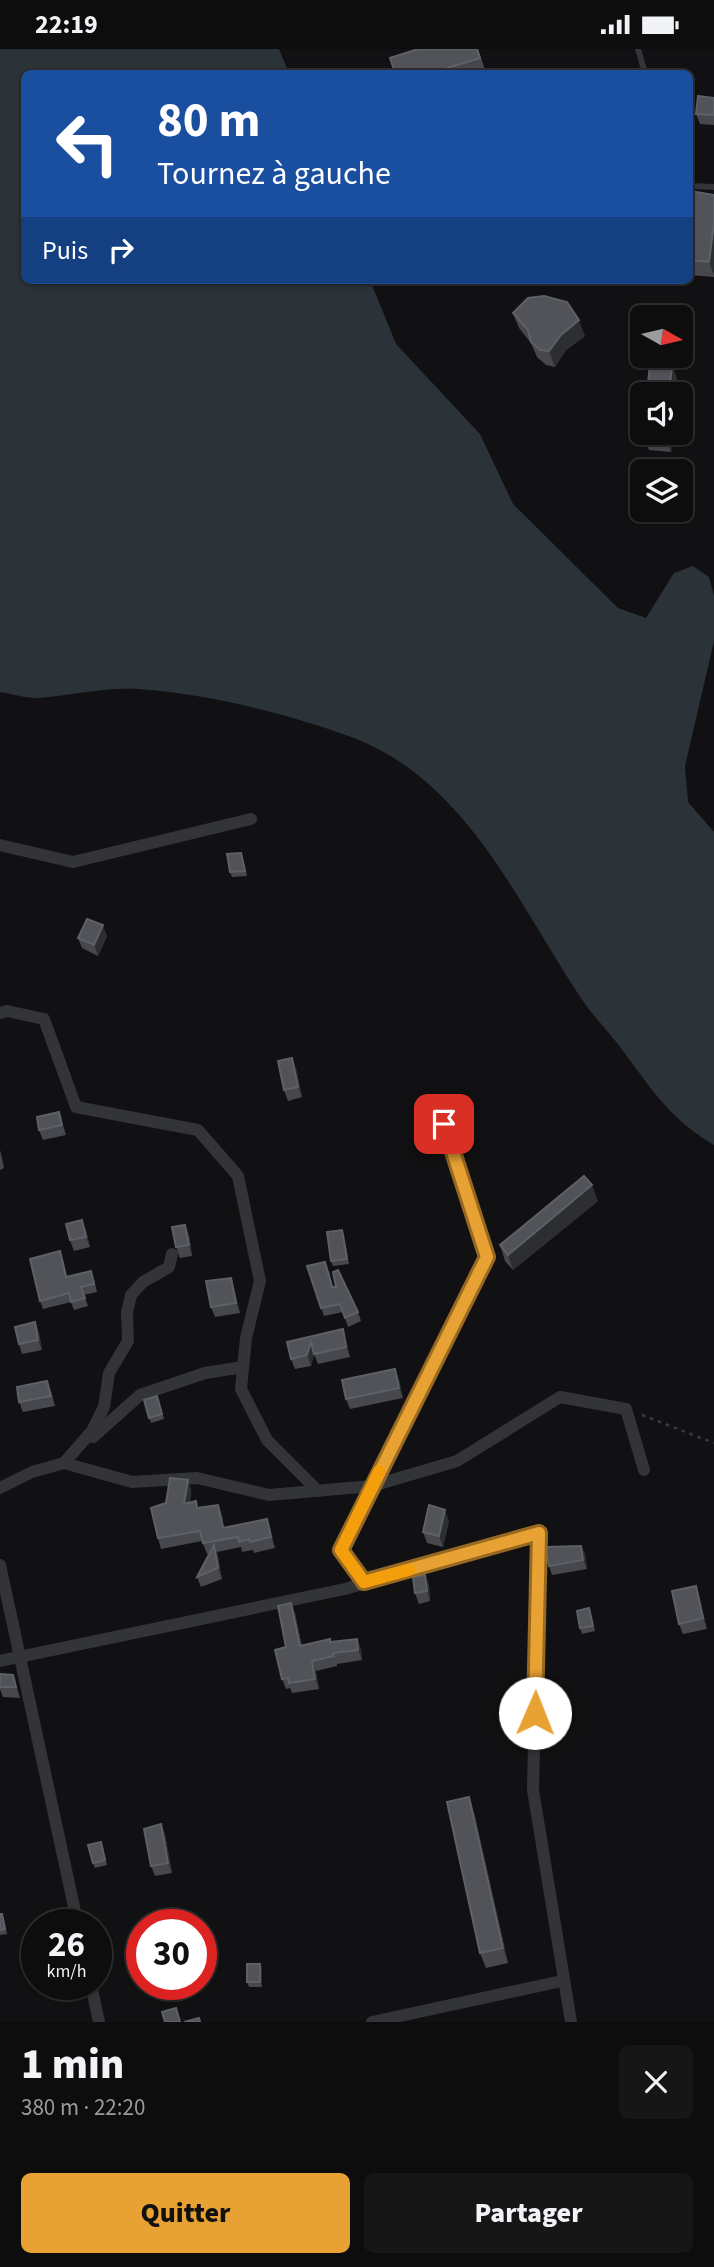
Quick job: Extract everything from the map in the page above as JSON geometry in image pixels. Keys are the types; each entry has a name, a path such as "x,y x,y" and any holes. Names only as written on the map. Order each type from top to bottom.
{"street":[{"path":"0,845 73,862 250,819"},
{"path":"0,1013 7,1011 44,1019 76,1107 198,1130 238,1177 260,1282 241,1389 267,1440 318,1491"},
{"path":"364,1582 341,1550 487,1257 444,1124"},
{"path":"64,1463 92,1431 104,1407 109,1373 128,1341 127,1312 131,1295 143,1282 169,1267 172,1254"},
{"path":"0,1488 32,1472 64,1463 140,1395 205,1373 243,1367"},
{"path":"64,1463 132,1482 197,1478 269,1495 372,1486 457,1461 560,1397 626,1409 644,1470"},
{"path":"0,1661 345,1589 539,1533 533,1790 562,1981 571,2022"},
{"path":"0,1565 75,1909"},
{"path":"372,2022 562,1981"},
{"path":"94,2000 99,2022"}],"lane":[{"path":"638,49 644,70"},
{"path":"693,186 714,187"}],"path":[{"path":"626,1409 714,1443"}],"shaded area":[{"path":"0,49 279,49 288,70 21,70 21,284 372,284 396,344 480,434 513,504 618,608 646,618 674,573 693,566 709,577 714,596 714,641 685,766 688,802 714,832 714,1145 687,1126 665,1105 588,1008 487,850 460,816 429,784 394,758 354,738 303,721 191,695 124,689 37,698 0,692"}],"building":[{"path":"418,49 477,49 480,58 441,70 394,70 390,58"},
{"path":"698,96 714,98 714,115 696,114"},
{"path":"693,192 714,195 709,262 693,260"},
{"path":"544,296 567,302 579,320 561,335 549,351 540,350 531,342 528,330 513,313 528,298"},
{"path":"650,368 672,368 670,382 648,382"},
{"path":"241,853 245,871 230,872 227,854"},
{"path":"87,919 103,925 94,945 78,938"},
{"path":"292,1058 298,1087 284,1090 278,1061"},
{"path":"59,1112 62,1125 39,1130 37,1117"},
{"path":"584,1176 592,1185 508,1255 500,1245"},
{"path":"82,1220 86,1237 70,1240 66,1224"},
{"path":"185,1225 189,1245 176,1247 172,1227"},
{"path":"342,1230 347,1259 331,1261 327,1232"},
{"path":"60,1251 66,1277 91,1271 94,1284 81,1287 85,1298 71,1302 69,1293 40,1301 30,1259"},
{"path":"325,1262 332,1287 336,1287 333,1272 338,1270 358,1312 345,1318 340,1304 321,1308 307,1266"},
{"path":"231,1278 236,1303 211,1307 206,1281"},
{"path":"35,1322 38,1340 19,1344 15,1327"},
{"path":"343,1329 346,1347 314,1354 311,1342 307,1355 291,1359 287,1342"},
{"path":"395,1369 399,1388 346,1399 342,1380"},
{"path":"47,1381 51,1396 19,1402 17,1387"},
{"path":"157,1396 162,1414 149,1418 144,1400"},
{"path":"170,1478 188,1480 184,1504 196,1501 197,1508 218,1505 223,1528 267,1519 271,1537 250,1542 249,1539 239,1542 238,1537 203,1543 200,1531 158,1538 151,1508 166,1503"},
{"path":"429,1505 445,1510 439,1536 423,1532"},
{"path":"214,1545 218,1568 197,1577"},
{"path":"581,1546 583,1560 549,1566 545,1547"},
{"path":"425,1575 427,1591 415,1593 413,1577"},
{"path":"696,1586 703,1618 679,1624 672,1591"},
{"path":"291,1603 300,1646 330,1639 330,1642 357,1639 358,1650 333,1653 334,1656 312,1661 315,1679 289,1683 288,1678 282,1679 275,1650 286,1647 278,1606"},
{"path":"589,1608 593,1626 580,1628 577,1611"},
{"path":"0,1674 13,1675 16,1687 0,1687"},
{"path":"469,1797 503,1948 480,1953 447,1802"},
{"path":"161,1824 168,1863 151,1866 144,1829"},
{"path":"101,1842 105,1860 93,1863 88,1845"},
{"path":"0,1914 5,1929 0,1930"},
{"path":"247,1964 260,1964 260,1982 247,1982"},
{"path":"176,2008 180,2022 165,2022 162,2012"},
{"path":"199,2018 200,2022 184,2022"}],"slow traffic":[{"path":"379,1471 341,1550 364,1582 409,1570"}],"route":[{"path":"444,1124 487,1257 412,1402 341,1550 364,1582 539,1533 535,1713"}]}
